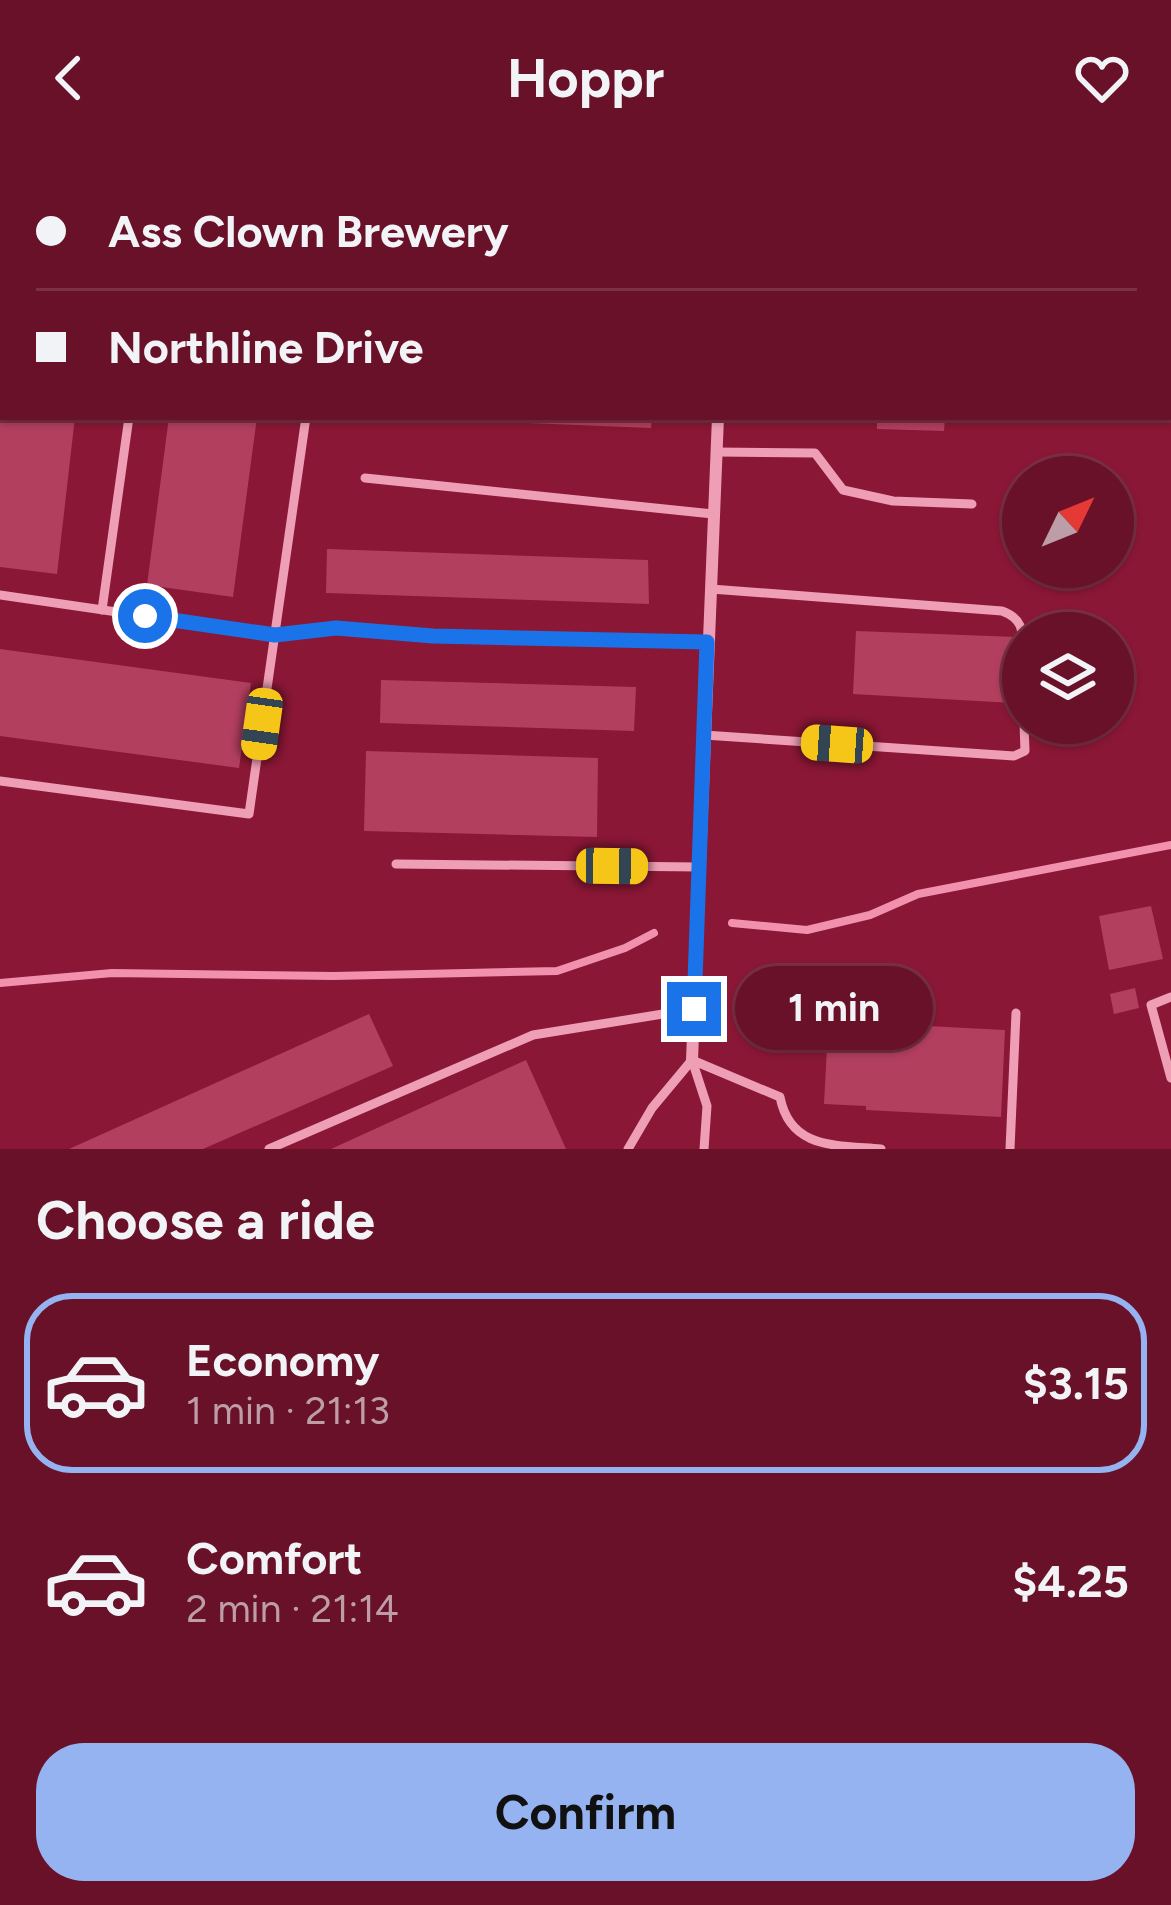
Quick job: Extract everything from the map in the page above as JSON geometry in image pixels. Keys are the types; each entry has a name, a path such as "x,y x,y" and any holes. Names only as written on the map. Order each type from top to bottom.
{"street":[{"path":"692,1060 718,420"}],"lane":[{"path":"102,610 129,420"},
{"path":"0,781 249,814 306,420"},
{"path":"716,452 815,453 844,490 893,501 972,504"},
{"path":"365,478 713,514"},
{"path":"711,589 1005,612"},
{"path":"0,595 275,635 336,628 433,636 707,642"},
{"path":"704,735 1014,756 1025,751 1025,744"},
{"path":"396,864 699,867"},
{"path":"1171,997 1151,1005 1171,1078"},
{"path":"269,1149 533,1035 694,1009"},
{"path":"1010,1149 1016,1013"},
{"path":"628,1149 652,1108 692,1060"},
{"path":"692,1060 707,1106 704,1149"},
{"path":"692,1060 780,1097 784,1119 809,1143 881,1149"}],"building":[{"path":"0,420 75,420 57,574 0,567"},
{"path":"169,420 257,420 233,597 147,585"},
{"path":"474,420 652,420 651,428"},
{"path":"877,420 945,420 944,431 877,429"},
{"path":"327,549 648,560 649,604 326,593"},
{"path":"856,631 1002,636 1002,702 853,694"},
{"path":"0,649 251,683 239,768 0,736"},
{"path":"381,680 636,687 634,731 380,723"},
{"path":"366,751 598,758 597,837 364,831"},
{"path":"1151,906 1163,959 1109,970 1099,916"},
{"path":"1135,988 1139,1008 1114,1014 1110,994"},
{"path":"369,1014 393,1066 203,1149 69,1149"},
{"path":"869,1023 1005,1030 1001,1117 824,1104 828,1028 868,1030"},
{"path":"526,1060 566,1149 331,1149"}],"waterway":[{"path":"732,923 807,930 870,915 918,894 1171,845"},
{"path":"0,983 112,973 334,976 557,971 654,933"}],"route":[{"path":"145,616 275,635 336,628 433,636 707,642 694,1009"}]}
